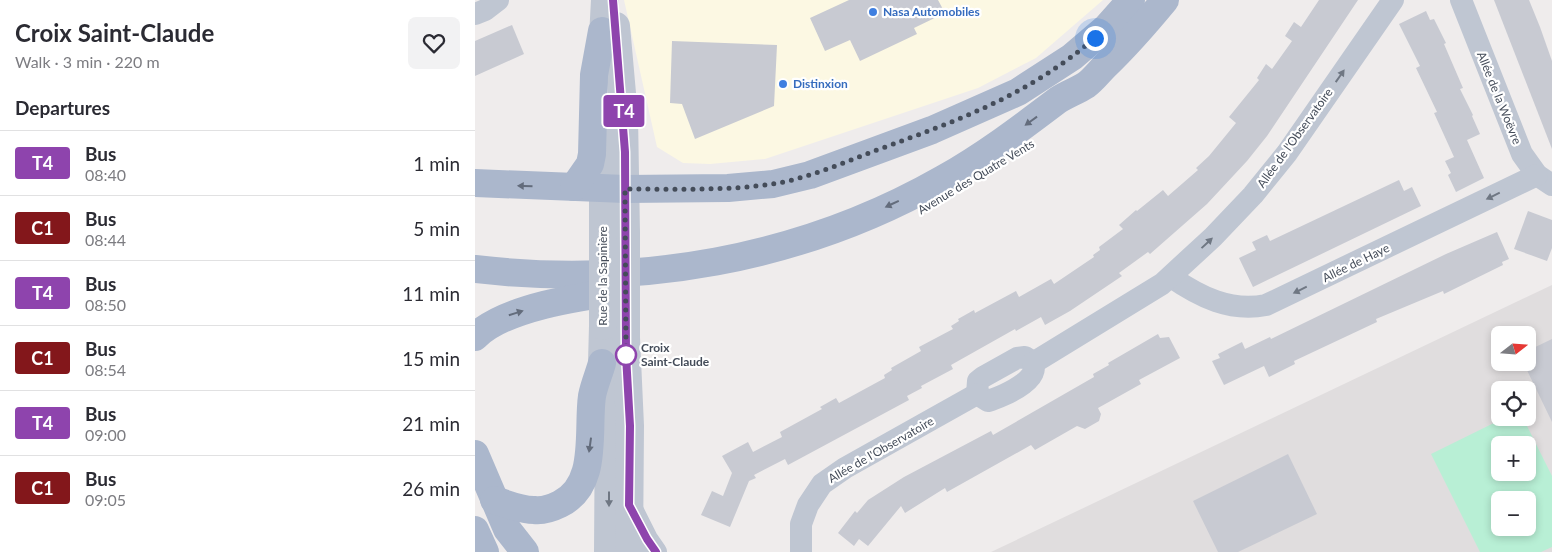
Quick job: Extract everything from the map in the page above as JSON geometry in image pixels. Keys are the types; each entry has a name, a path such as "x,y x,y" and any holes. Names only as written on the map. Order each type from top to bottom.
{"main road":[{"path":"475,183 614,189 728,188 773,184 810,175 977,112 1018,92 1071,57 1106,28 1131,0"},
{"name":"Avenue des Quatre Vents","path":"612,284 747,256 848,224 943,179 1032,121 1061,98 1086,85 1131,41 1165,0"},
{"path":"574,187 590,164 592,154 594,76 602,31"},
{"path":"475,269 612,284"},
{"path":"475,286 555,292 612,284"},
{"path":"475,338 495,321 521,311 612,284"},
{"path":"493,500 535,510 547,509 565,501 572,495 580,484 587,466 591,438 592,395 602,363"},
{"path":"477,462 507,529 525,552"},
{"path":"475,530 485,552"}],"street":[{"path":"475,14 485,10 498,0"},
{"name":"Rue de la Sapinière","path":"605,0 602,31 614,189 615,332 630,426 629,552"},
{"name":"Rue de la Sapinière","path":"613,0 624,116 614,189"},
{"name":"Allée de l'Observatoire","path":"801,552 801,524 808,505 822,484 845,468 977,394 988,401 995,399 1029,379 1035,372 1033,363 1171,277 1253,195 1287,153 1393,0"},
{"name":"Allée de la Woëvre","path":"1461,0 1516,140 1529,166 1545,180"},
{"name":"Allée de Haye","path":"1171,277 1190,290 1220,304 1244,308 1266,305 1545,180"},
{"name":"Rue de la Sapinière","path":"608,552 609,410 602,363 615,332"},
{"path":"629,505 656,552"}],"shaded area":[{"path":"624,0 1103,0 1036,58 978,88 765,159 710,164 683,163 657,147"},
{"path":"1552,285 1552,552 991,552"}],"green space":[{"path":"1491,424 1491,426 1527,426 1532,436 1491,436 1491,481 1536,481 1536,444 1552,476 1552,547 1541,552 1480,552 1431,454"}],"building":[{"path":"849,0 938,0 945,13 914,28 917,34 860,61 850,40 825,51 810,18"},
{"path":"1319,0 1358,0 1267,136 1247,161 1207,204 1150,254 1148,252 1119,273 1122,276 1070,311 1045,325 1041,317 1016,331 1015,329 951,365 953,369 921,386 922,388 907,396 909,400 788,465 785,459 754,475 756,478 749,481 730,527 701,515 712,491 723,496 732,473 722,456 748,442 753,452 782,437 780,432 822,409 820,407 836,398 839,403 885,378 884,375 892,370 891,368 921,351 919,347 953,329 951,326 959,321 958,319 974,310 975,313 1016,291 1019,297 1051,279 1054,284 1094,257 1093,255 1100,250 1099,247 1123,229 1119,225 1136,210 1163,190 1168,196 1198,170 1196,168 1209,156 1236,123 1229,117 1259,80 1257,78 1266,64 1272,69 1292,41 1285,36 1294,22 1301,27"},
{"path":"1494,0 1529,0 1540,27 1552,61 1552,149"},
{"path":"1426,11 1430,20 1434,19 1446,43 1444,44 1463,88 1460,89 1480,134 1467,140 1484,178 1456,192 1448,175 1451,173 1445,161 1454,157 1434,113 1437,112 1416,68 1420,66 1399,24"},
{"path":"512,25 524,54 475,76 475,41"},
{"path":"672,41 777,45 774,106 695,139 682,104 670,103"},
{"path":"1399,180 1404,191 1412,187 1421,206 1253,287 1239,258 1256,250 1252,242 1267,235 1270,241"},
{"path":"1528,211 1552,220 1552,248 1547,261 1514,249"},
{"path":"1497,232 1509,259 1502,262 1503,265 1444,294 1443,291 1376,319 1377,322 1294,361 1295,364 1269,377 1264,366 1224,385 1212,361 1220,358 1218,354 1242,342 1245,349 1270,337 1271,339 1446,254"},
{"path":"1158,334 1160,338 1169,337 1180,358 1139,380 1141,384 1098,408 1101,414 1099,421 1085,429 1077,426 1035,450 1031,445 947,492 945,488 905,513 901,506 868,546 859,539 854,546 838,533 855,511 857,513 868,500 904,477 991,431 993,435 1094,377 1093,374 1109,365 1108,363"},
{"path":"1552,339 1552,422 1536,389 1536,381 1532,381 1527,371 1536,371 1536,347"},
{"path":"1288,454 1317,514 1238,552 1218,552 1193,501"}],"bus line":[{"name":"T4","path":"613,0 624,116 626,355 630,426 629,505 656,552"}],"place":[{"name":"Nasa Automobiles","path":"873,12"},
{"name":"Distinxion","path":"783,84"},
{"name":"Croix Saint-Claude","path":"626,355"}],"route":[{"path":"626,355 625,189 728,188 773,184 810,175 977,112 1046,76 1095,38"}]}
